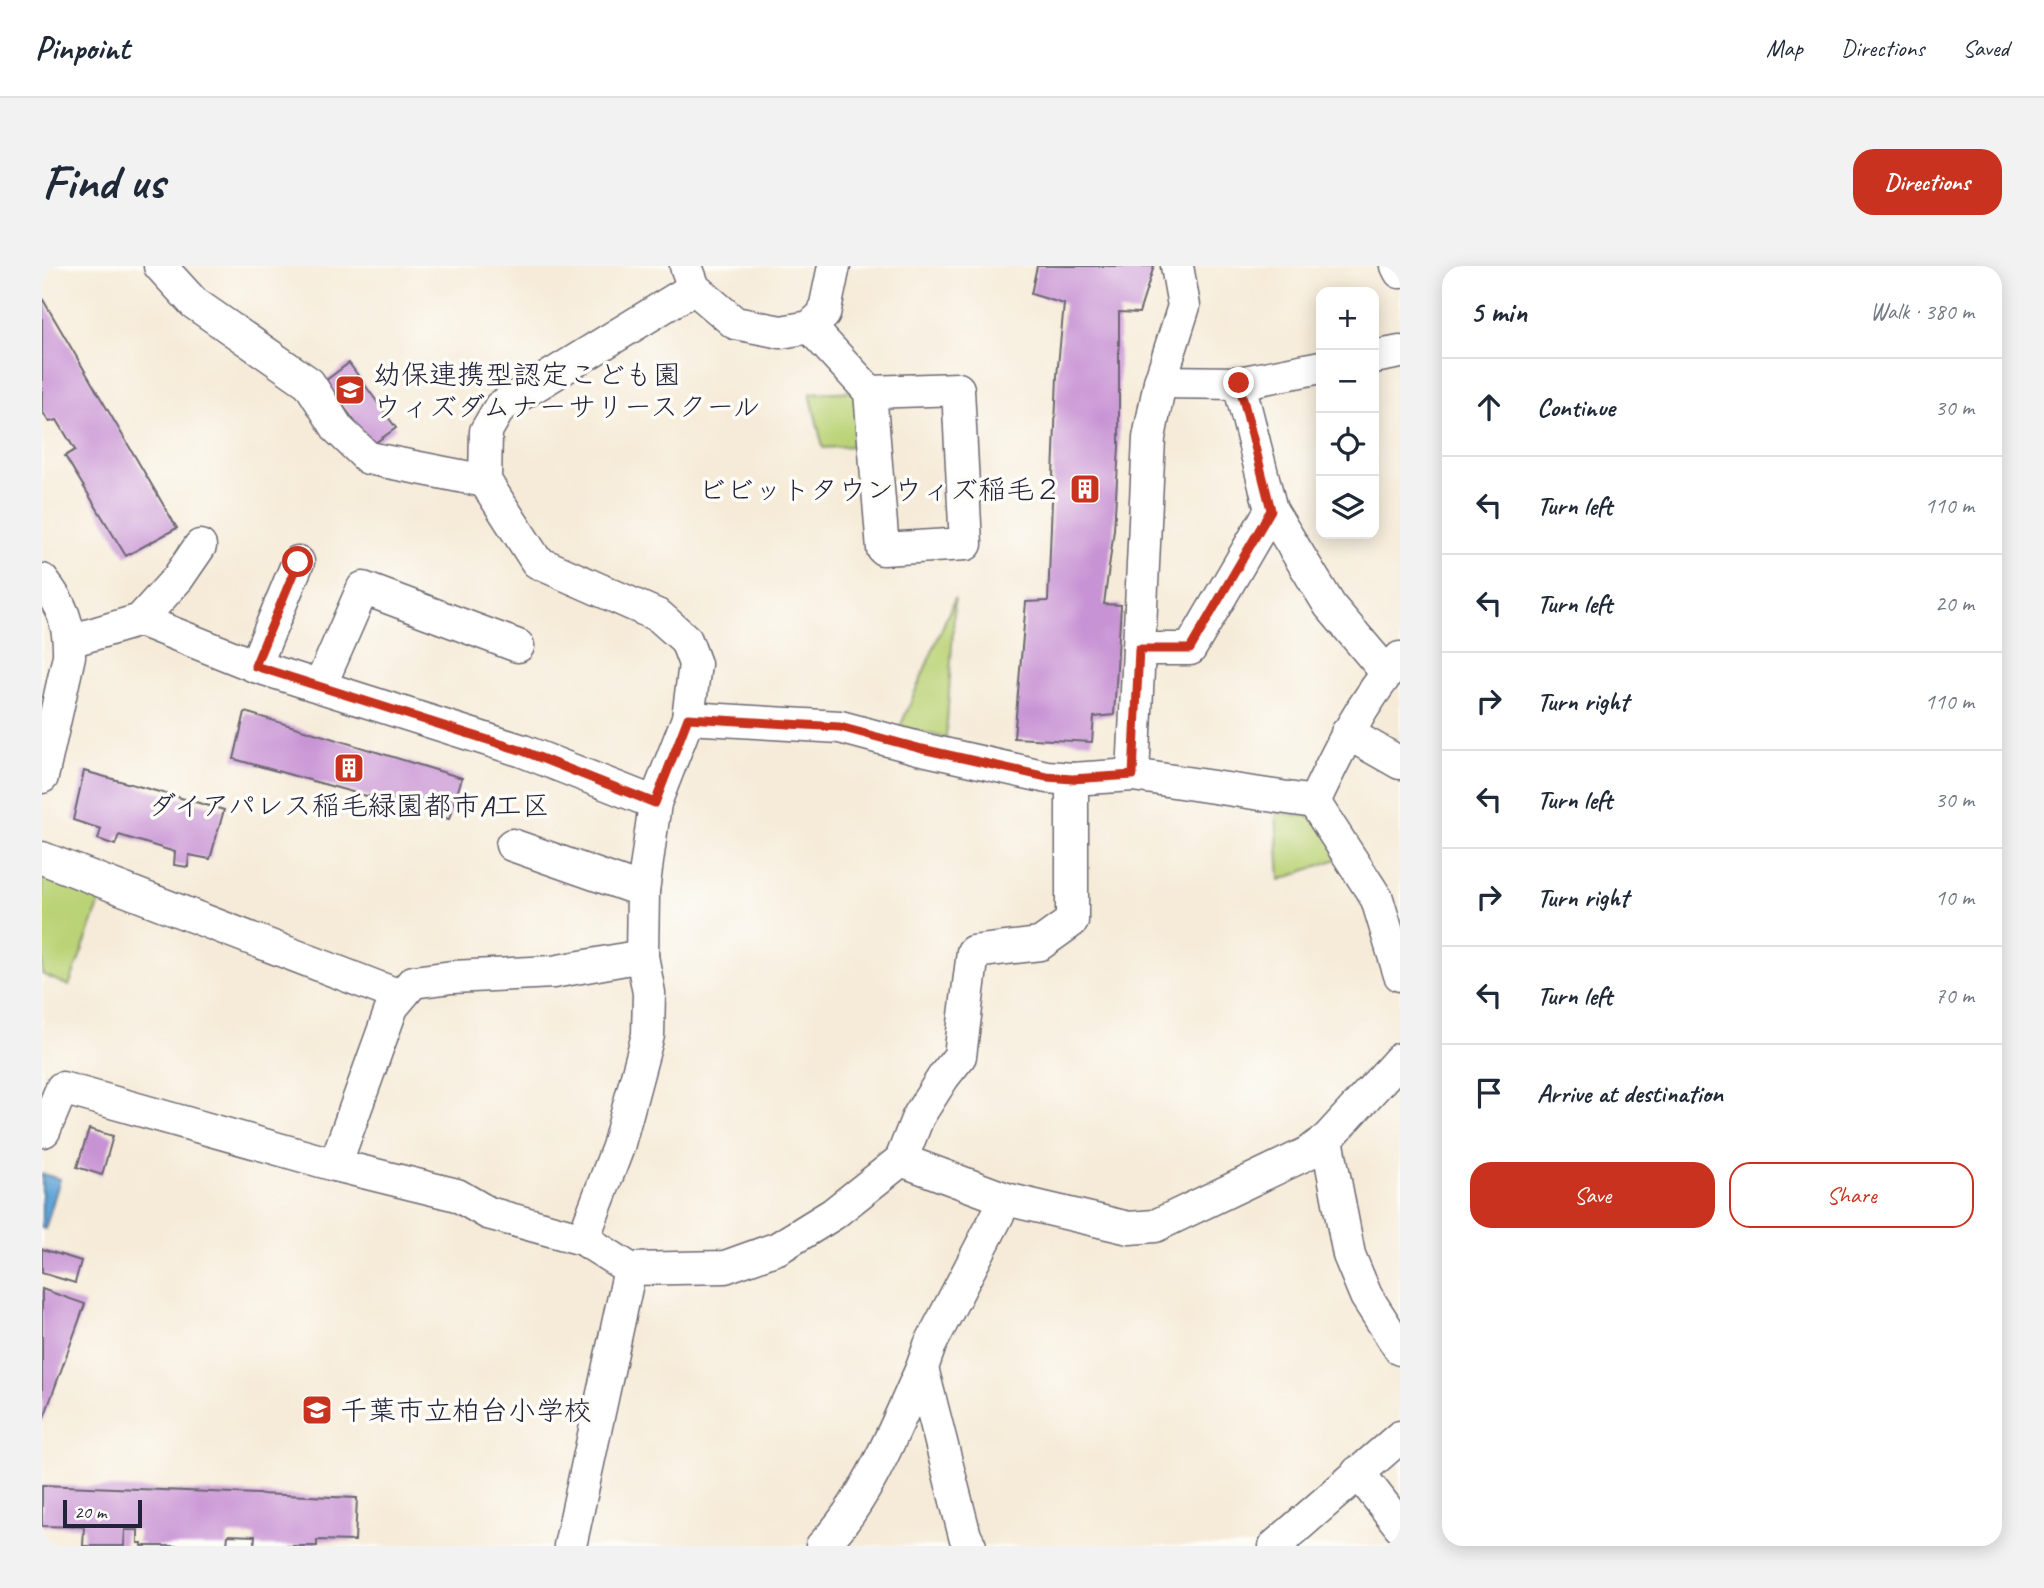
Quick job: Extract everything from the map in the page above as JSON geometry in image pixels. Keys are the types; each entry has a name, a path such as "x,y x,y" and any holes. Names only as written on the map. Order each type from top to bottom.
{"street":[{"path":"160,266 194,303 309,383 338,429 368,458 485,481"},
{"path":"583,1239 618,1147 648,1035 649,993 642,956 643,891 655,803 688,718 695,664 686,640 659,616 537,562 485,481 486,432 500,407 690,277 735,323 781,332 810,327 824,314 834,266"},
{"path":"1133,775 1149,438 1160,382 1184,306 1177,266"},
{"path":"1397,266 1400,272"},
{"path":"810,327 870,392 883,549 966,544 958,389 870,392"},
{"path":"1379,356 1400,352"},
{"path":"1160,382 1239,383 1316,368"},
{"path":"1239,383 1271,510 1330,606 1393,666 1347,733 1314,802"},
{"path":"1139,649 1190,649 1271,510"},
{"path":"70,641 140,620 178,578 200,546"},
{"path":"255,666 298,562"},
{"path":"42,580 62,608 70,641 42,777"},
{"path":"320,685 363,588 518,646"},
{"path":"140,620 255,666 523,751 655,803"},
{"path":"688,718 840,727 922,749 1047,777 1072,779 1133,775 1314,802 1377,899 1400,975"},
{"path":"1347,733 1400,763"},
{"path":"42,1131 62,1088 335,1165 457,1195 488,1213 583,1239 630,1269 725,1267 778,1248 833,1214 901,1160 919,1117 944,1076 960,1056 973,952 1040,944 1072,921 1072,779"},
{"path":"512,845 643,891"},
{"path":"42,858 400,996"},
{"path":"335,1165 392,1007 413,982 452,977 553,972 642,956"},
{"path":"901,1160 1006,1199 1129,1228 1155,1226 1308,1153 1327,1139 1400,1059"},
{"path":"1327,1139 1349,1255 1366,1296 1400,1349"},
{"path":"822,1546 839,1529 883,1453 930,1345 1006,1199"},
{"path":"569,1546 630,1269"},
{"path":"922,1368 965,1536 970,1546"},
{"path":"1275,1546 1400,1437"},
{"path":"1358,1472 1400,1526"}],"green space":[{"path":"860,391 867,445 823,448 810,393"},
{"path":"955,598 946,738 900,727"},
{"path":"1276,812 1320,818 1342,857 1280,880"},
{"path":"42,871 103,894 69,986 42,974"}],"water":[{"path":"42,1174 60,1179 45,1229 42,1228"}],"building":[{"name":"ビビットタウンウィズ稲毛２","path":"1037,266 1154,266 1139,313 1119,312 1119,447 1114,530 1104,604 1121,605 1114,715 1094,717 1092,742 1014,738 1026,602 1048,601 1057,376 1064,304 1031,294"},
{"path":"42,298 177,528 126,556 65,456 75,450 57,420 49,422 42,411"},
{"path":"349,363 396,428 372,445 325,381"},
{"name":"ダイアパレス稲毛緑園都市A工区","path":"245,712 462,778 449,819 234,759"},
{"path":"84,771 224,810 210,859 189,855 188,867 174,865 175,852 119,835 115,845 98,839 101,829 73,820"},
{"path":"89,1129 113,1136 102,1175 77,1167"},
{"path":"42,1249 81,1261 75,1283 42,1273"},
{"path":"42,1289 85,1304 42,1423"},
{"path":"42,1485 357,1498 355,1541 317,1540 317,1546 254,1546 255,1536 228,1535 227,1546 142,1546 142,1543 138,1543 138,1530 125,1530 124,1546 83,1546 84,1527 42,1526"}],"place":[{"name":"幼保連携型認定こども園 ウィズダムナーサリースクール","path":"350,390"},
{"name":"ビビットタウンウィズ稲毛２","path":"1085,489"},
{"name":"ダイアパレス稲毛緑園都市A工区","path":"349,768"},
{"name":"千葉市立柏台小学校","path":"317,1410"}],"route":[{"path":"298,562 255,666 523,751 655,803 688,718 840,727 922,749 1047,777 1072,779 1133,775 1139,649 1190,649 1271,510 1239,383"}]}
